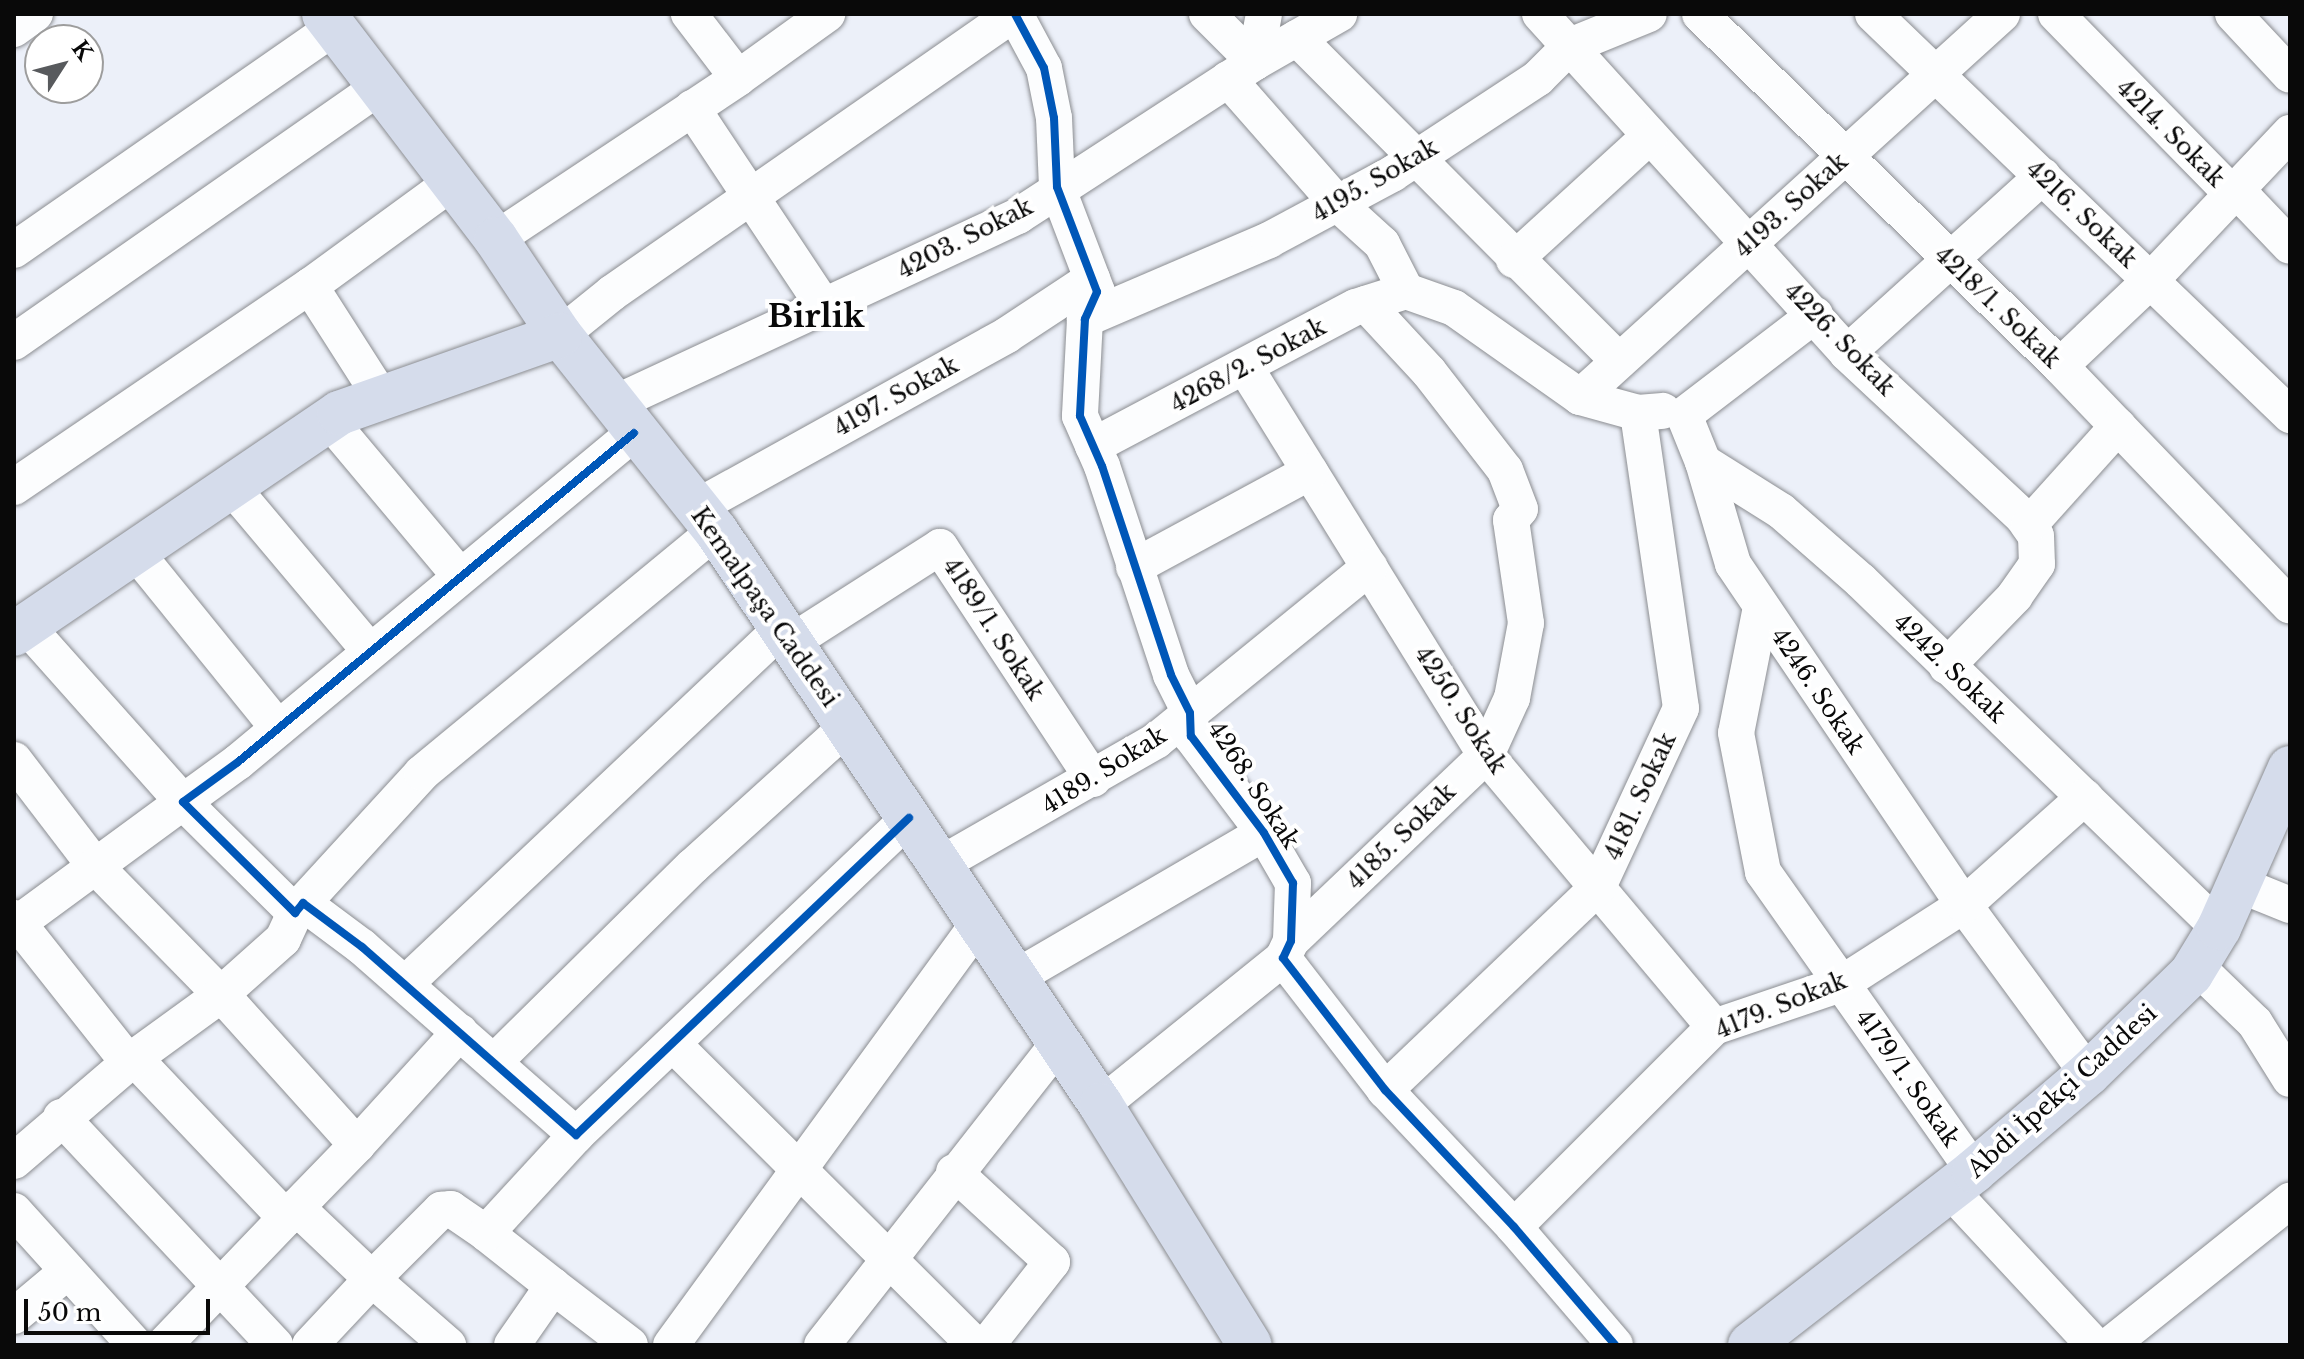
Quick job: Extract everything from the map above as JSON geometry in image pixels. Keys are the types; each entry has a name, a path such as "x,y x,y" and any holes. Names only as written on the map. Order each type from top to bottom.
{"main road":[{"name":"Kemalpaşa Caddesi","path":"329,21 377,89 496,239 560,335 624,419 707,519 909,818 1013,979 1101,1105 1176,1221 1250,1345"},
{"path":"20,630 329,420 560,335"},
{"name":"Abdi İpekçi Caddesi","path":"1754,1344 1962,1180 2088,1074 2195,965 2219,928 2273,893 2290,768"},
{"name":"Kemalpaşa Caddesi","path":"1176,1221 1276,1345"}],"street":[{"path":"14,29 35,14"},
{"path":"689,14 738,78"},
{"path":"496,239 738,78 827,14"},
{"path":"560,335 752,195 1014,14"},
{"name":"4268. Sokak","path":"1014,14 1044,68 1057,187 1097,292 1085,319 1080,416 1190,713 1191,736 1264,833 1293,883 1287,950"},
{"path":"1207,14 1242,70 1337,203 1382,244 1406,291 1454,308 1580,397 1638,413 1675,409 1684,415 1703,462"},
{"path":"1242,70 1264,14"},
{"name":"4203. Sokak","path":"15,922 183,802 278,728 459,575 624,419 825,308 1018,216 1057,187 1242,70 1339,14"},
{"name":"4226. Sokak","path":"1540,14 1847,353 2029,525"},
{"name":"4218/1. Sokak","path":"1700,14 2060,366 2290,606"},
{"name":"4216. Sokak","path":"1873,14 2290,415"},
{"name":"4193. Sokak","path":"1580,397 2002,14"},
{"name":"4214. Sokak","path":"2056,14 2231,193 2247,201 2290,246"},
{"path":"2233,14 2290,75"},
{"name":"4195. Sokak","path":"1085,319 1269,240 1337,203 1415,158 1538,78 1570,46 1632,17"},
{"path":"14,250 329,21"},
{"path":"1297,38 1514,260 1619,361"},
{"path":"14,342 377,89"},
{"path":"692,108 825,308"},
{"path":"2060,366 2150,281 2290,133"},
{"path":"1514,260 1650,136"},
{"path":"1847,353 2043,176"},
{"path":"14,487 310,286 451,183"},
{"name":"4197. Sokak","path":"14,1161 61,1117 218,997 283,939 299,908 422,773 707,519 1007,335 1092,279"},
{"path":"310,286 383,400"},
{"name":"4268/2. Sokak","path":"1093,446 1366,304 1406,291"},
{"name":"4185. Sokak","path":"1101,1105 1287,950 1486,755 1512,698 1526,623 1511,520 1520,509 1505,470 1472,424 1366,304"},
{"path":"1684,415 1815,315"},
{"name":"4250. Sokak","path":"1245,367 1486,755 1714,1027"},
{"name":"4181. Sokak","path":"1385,1090 1598,887 1681,708 1638,413"},
{"path":"329,420 459,575"},
{"path":"1947,666 2015,596 2037,564 2036,536 2029,525 2118,426"},
{"name":"4246. Sokak","path":"1703,462 1733,564 1964,905 2088,1074"},
{"name":"4242. Sokak","path":"1703,462 1781,511 2085,797 2219,928"},
{"path":"1134,567 1310,472"},
{"path":"230,485 370,651"},
{"name":"4189/1. Sokak","path":"786,636 940,547 1093,779"},
{"path":"134,550 278,728"},
{"name":"4189. Sokak","path":"939,865 1093,779 1190,713 1370,567"},
{"name":"4179/1. Sokak","path":"1761,607 1736,733 1763,872 1841,984 1962,1180 2089,1342"},
{"path":"20,630 183,802 299,908 405,984 576,1135"},
{"path":"405,984 786,636"},
{"path":"494,1062 682,876 847,727"},
{"path":"14,760 95,866 357,1145"},
{"path":"1964,905 2085,797"},
{"path":"486,1233 576,1135 909,818"},
{"path":"1013,979 1264,833"},
{"name":"4179. Sokak","path":"1514,1227 1714,1027 1841,984 1964,905"},
{"path":"15,922 132,1061 291,1213 448,1345"},
{"path":"671,1345 796,1169 978,924"},
{"path":"1287,950 1385,1090 1514,1227 1615,1345"},
{"path":"2195,965 2255,1023 2290,1079"},
{"path":"164,1345 220,1290 460,1032"},
{"path":"673,1044 975,1345"},
{"path":"822,1345 887,1257 1058,1044"},
{"path":"61,1117 220,1290 275,1345"},
{"path":"954,1172 1052,1262 987,1345"},
{"path":"2089,1342 2290,1201"},
{"path":"310,1345 441,1210 451,1209 630,1345"},
{"path":"14,1211 135,1345"},
{"path":"14,1316 68,1271"},
{"path":"512,1345 553,1286"}],"cycle path":[{"path":"1015,14 1044,68 1054,118 1057,187 1097,292 1085,319 1080,416 1102,466 1171,675 1190,713 1191,736 1264,833 1293,883 1291,941 1283,958 1385,1090 1514,1227 1615,1345"},
{"path":"634,433 238,762 183,802 295,913 303,903 362,947 576,1135 909,818"}],"district":[{"name":"Birlik","path":"816,316"}]}
